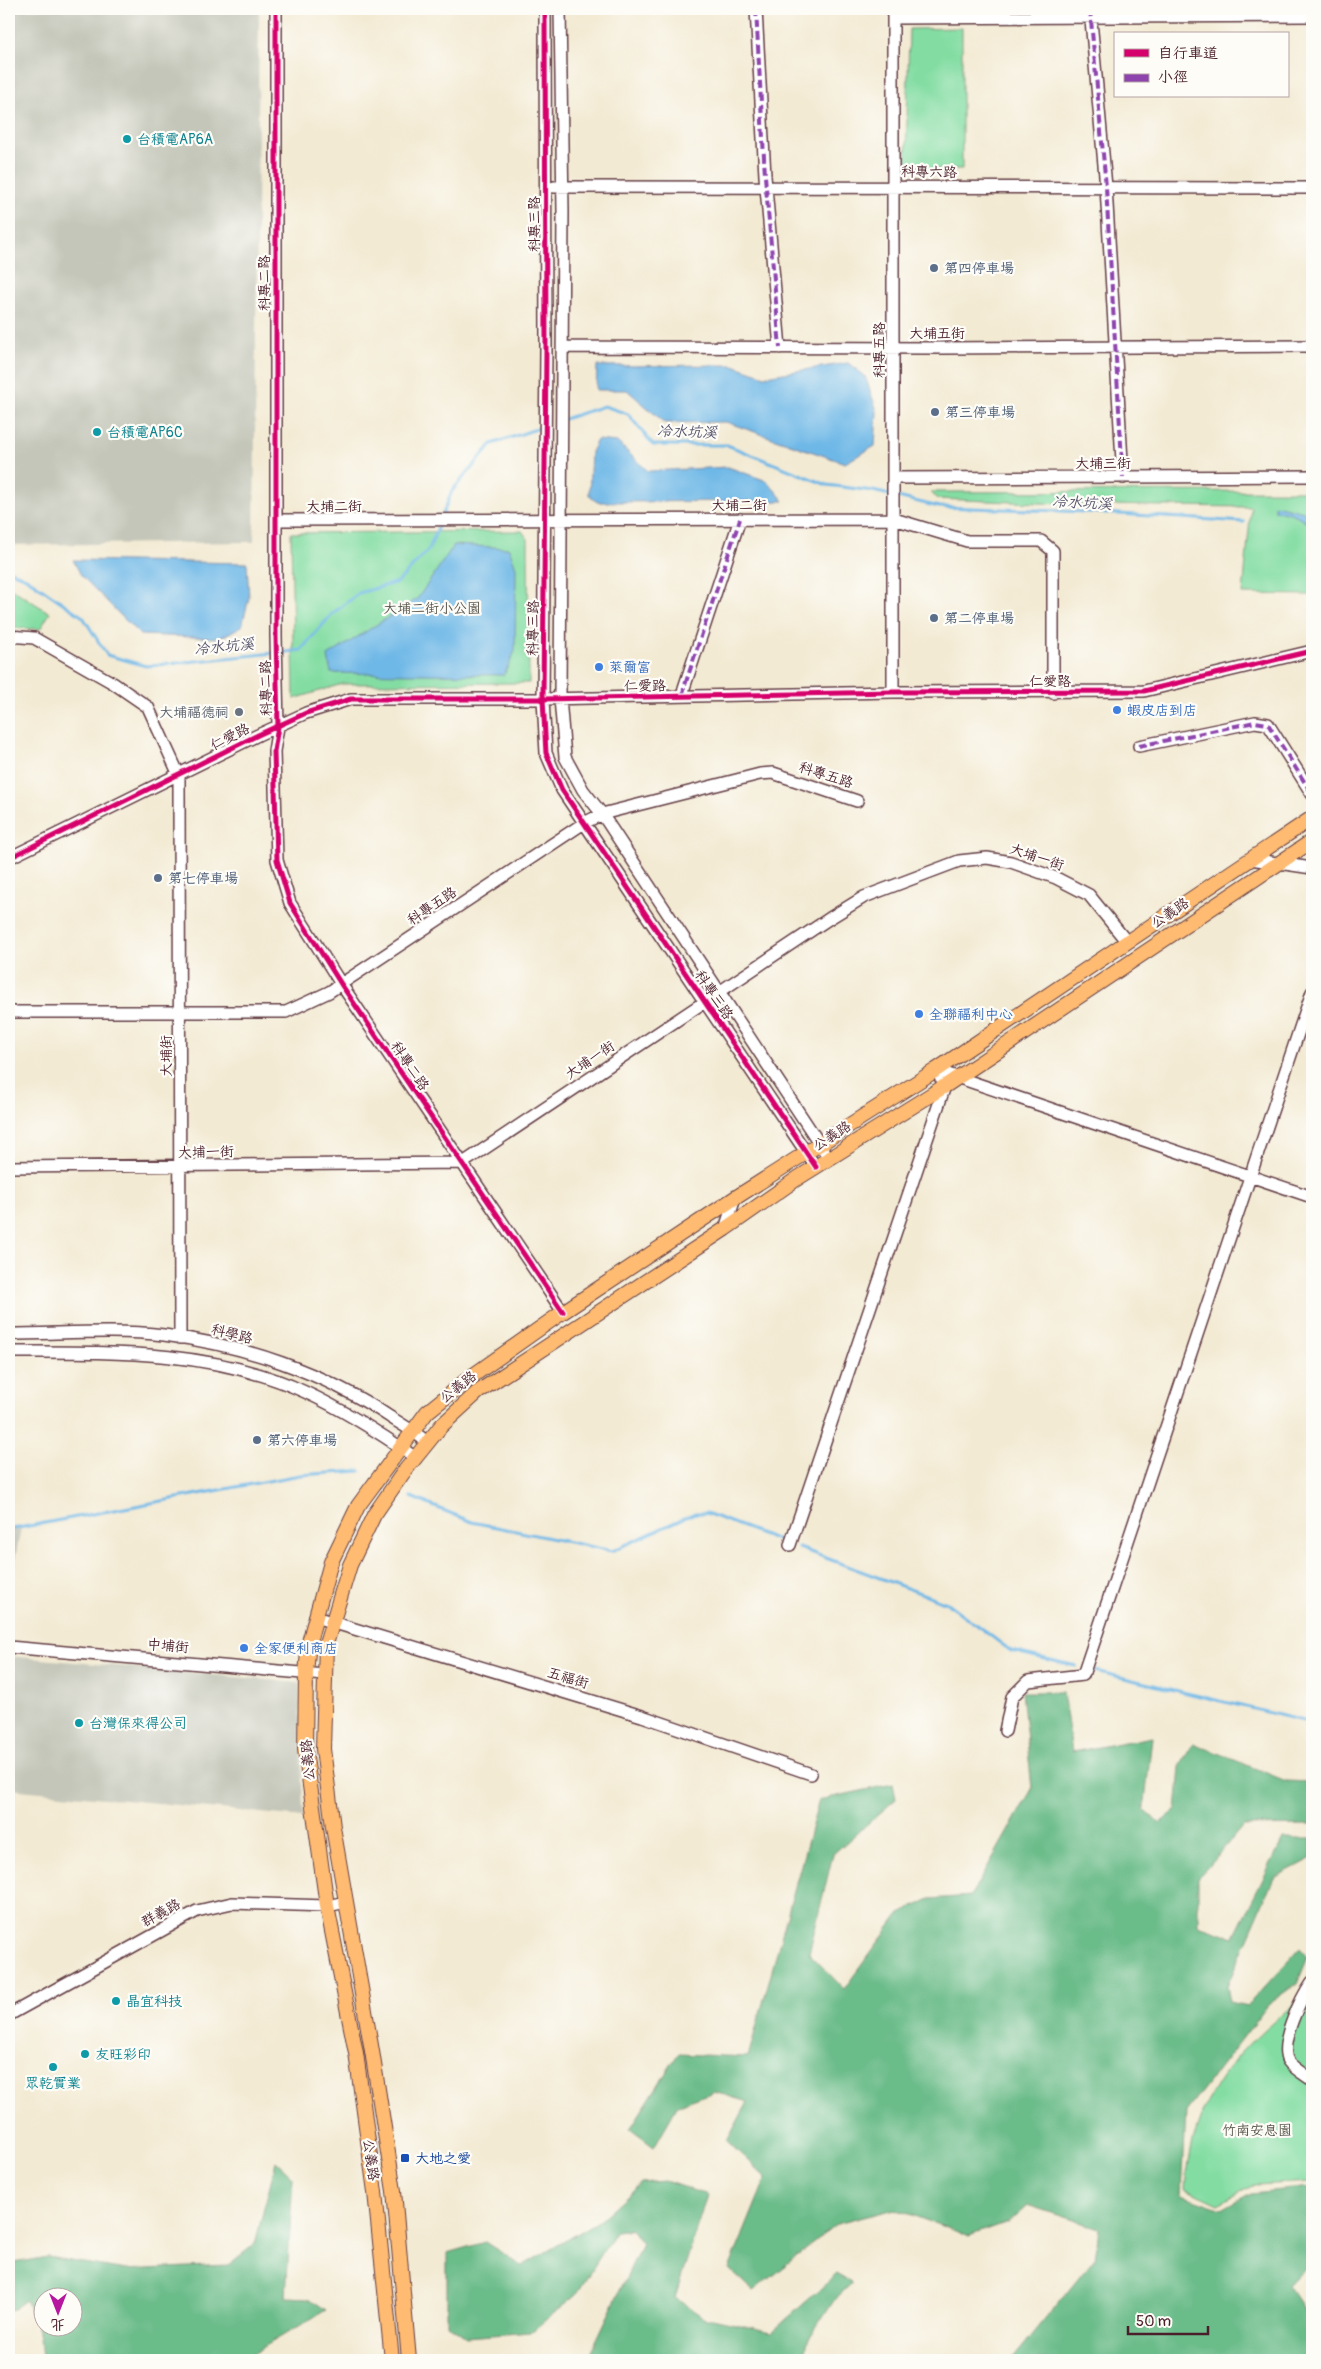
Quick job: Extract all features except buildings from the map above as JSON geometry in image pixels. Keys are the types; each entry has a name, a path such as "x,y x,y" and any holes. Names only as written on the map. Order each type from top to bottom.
{"main road":[{"name":"公義路","path":"392,2360 375,2192 356,2053 328,1906 305,1750 306,1673 309,1642 331,1562 358,1506 388,1462 401,1448 427,1412 468,1379 563,1312 735,1198 936,1070 1312,818"},
{"name":"公義路","path":"410,2360 394,2191 333,1827 323,1749 326,1644 350,1565 374,1515 427,1442 441,1426 478,1392 829,1158 958,1078 1312,840"}],"street":[{"name":"科專二路","path":"276,9 276,674 278,727 274,751 277,860 290,903 341,984 563,1312"},
{"name":"科專三路","path":"545,9 543,699 546,753 562,790 816,1167"},
{"name":"科專三路","path":"560,9 562,187 560,698 565,757 583,790 602,814 829,1158"},
{"path":"756,9 767,187 780,348"},
{"path":"893,13 1090,12 1312,16"},
{"path":"1090,12 1106,187 1123,478"},
{"name":"科專五路","path":"893,13 893,692"},
{"name":"科專六路","path":"545,187 1312,188"},
{"name":"大埔五街","path":"562,347 1116,348 1312,346"},
{"name":"大埔三街","path":"894,482 1312,476"},
{"name":"大埔二街","path":"276,520 740,520 894,515 967,541 1041,541 1053,551 1053,693"},
{"path":"683,696 740,520"},
{"path":"9,636 34,638 113,683 148,707 179,775"},
{"name":"仁愛路","path":"9,858 306,713 351,699 543,699 893,692 1053,693 1144,691 1312,651"},
{"path":"1139,746 1255,722 1268,724 1312,794"},
{"name":"科專五路","path":"9,1012 286,1012 329,992 584,823 602,814 760,774 773,773 857,801"},
{"name":"大埔街","path":"179,775 181,1012 180,1338"},
{"name":"大埔一街","path":"9,1167 180,1167 463,1163 705,1000 864,897 959,862 987,858 1003,861 1056,878 1088,895 1127,942"},
{"path":"1250,859 1312,868"},
{"path":"1005,1731 1012,1697 1028,1681 1083,1675 1312,992"},
{"path":"936,1070 1312,1198"},
{"path":"790,1544 945,1086 936,1070"},
{"path":"725,1229 735,1198"},
{"name":"科學路","path":"9,1334 129,1333 180,1338 224,1346 278,1362 322,1379 374,1406 414,1431 427,1442"},
{"path":"9,1352 132,1353 240,1369 304,1391 380,1432 416,1458"},
{"name":"五福街","path":"316,1618 642,1716 810,1774"},
{"name":"中埔街","path":"9,1647 324,1676"},
{"name":"群義路","path":"9,2015 197,1911 232,1903 328,1906 346,1902"},
{"path":"1312,1982 1302,1996 1285,2049 1288,2061 1312,2080"}],"shaded area":[{"path":"9,9 259,9 254,542 9,545"},
{"path":"9,1526 21,1528 9,1590"},
{"name":"台灣保來得公司","path":"9,1656 299,1683 303,1817 9,1789"}],"green space":[{"path":"962,28 962,169 906,169 909,29"},
{"path":"1312,491 1312,595 1243,594 1251,507 1089,505 937,499 931,492"},
{"name":"大埔二街小公園","path":"522,531 528,539 529,683 342,684 294,699 291,533"},
{"path":"9,587 50,613 40,629 9,628"},
{"path":"1022,1692 1063,1692 1072,1752 1152,1737 1144,1810 1160,1823 1176,1810 1180,1767 1193,1743 1286,1781 1312,1782 1312,1825 1243,1826 1198,1878 1198,1925 1234,1937 1283,1839 1312,1839 1312,1858 1274,1878 1227,1986 1230,2002 1247,2006 1300,1948 1308,1957 1297,1984 1268,2005 1186,2112 1182,2195 1222,2209 1251,2193 1312,2187 1312,2261 1288,2286 1312,2322 1312,2360 1012,2360 1095,2258 1099,2228 1027,2205 1008,2222 969,2236 895,2209 837,2224 753,2291 729,2269 766,2178 727,2141 748,2102 714,2092 678,2105 654,2147 630,2129 678,2054 748,2057 819,1800 893,1784 896,1799 833,1854 809,1953 844,1989 898,1915 930,1899 971,1896 1032,1789"},
{"name":"竹南安息園","path":"1312,1986 1312,2182 1254,2185 1218,2204 1186,2189 1193,2142 1199,2122 1217,2084 1245,2049"},
{"path":"276,2161 293,2177 286,2297 309,2298 326,2310 242,2360 42,2360 40,2336 82,2336 82,2286 32,2286 32,2315 26,2300 9,2312 9,2264 47,2257 126,2270 228,2265 255,2244"},
{"path":"665,2181 707,2195 675,2298 703,2317 772,2332 837,2274 852,2283 833,2301 808,2340 804,2360 587,2360 642,2244 631,2229 616,2231 576,2295 531,2332 466,2337 447,2324 447,2253 485,2242 522,2266 599,2221 641,2183"}],"water":[{"path":"848,363 865,376 877,411 875,446 845,463 726,422 665,423 627,390 596,390 597,366 733,365 765,376"},
{"path":"597,440 617,442 648,471 728,467 767,481 784,501 597,502 589,495 591,452"},
{"path":"1275,505 1312,514 1312,527 1295,515 1275,511"},
{"path":"454,545 509,548 516,568 515,651 504,675 331,673 328,656 418,598"},
{"path":"73,560 247,563 249,598 242,626 220,638 140,635 81,575"}],"waterway":[{"name":"冷水坑溪","path":"564,419 604,406 628,414 653,445 727,445 827,485 873,491 939,507 1088,512 1244,522"},
{"name":"冷水坑溪","path":"442,516 452,491 492,444 542,427"},
{"name":"冷水坑溪","path":"280,653 301,650 332,614 359,593 398,582 429,549 440,522"},
{"name":"冷水坑溪","path":"9,570 28,579 83,617 107,655 146,666 274,653"},
{"path":"13,1529 300,1475 360,1471"},
{"path":"411,1497 472,1522 612,1551 695,1513 706,1513 783,1542"},
{"path":"799,1548 947,1603 1011,1651 1076,1666"},
{"path":"1095,1671 1312,1723"}],"marked path":[{"path":"756,9 765,176 780,348"},
{"path":"1090,9 1106,187 1123,478"},
{"path":"683,696 684,688 740,519"},
{"path":"1139,746 1255,722 1268,724 1312,794"}],"cycle path":[{"path":"276,9 276,636 278,727 274,751 277,860 290,903 341,984 563,1312"},
{"path":"545,9 546,348 543,699 546,753 562,790 816,1167"},
{"path":"9,858 258,735 306,713 351,699 543,699 893,692 1144,691 1312,651"}],"place":[{"name":"台積電AP6A","path":"127,139"},
{"name":"第四停車場","path":"934,268"},
{"name":"第三停車場","path":"935,412"},
{"name":"台積電AP6C","path":"97,432"},
{"name":"第二停車場","path":"934,618"},
{"name":"萊爾富","path":"599,667"},
{"name":"蝦皮店到店","path":"1117,710"},
{"name":"大埔福德祠","path":"239,712"},
{"name":"第七停車場","path":"158,878"},
{"name":"全聯福利中心","path":"919,1014"},
{"name":"第六停車場","path":"257,1440"},
{"name":"全家便利商店","path":"244,1648"},
{"name":"台灣保來得公司","path":"79,1723"},
{"name":"晶宜科技","path":"116,2001"},
{"name":"友旺彩印","path":"85,2054"},
{"name":"眾乾實業","path":"53,2067"},
{"name":"大地之愛","path":"405,2158"}]}
